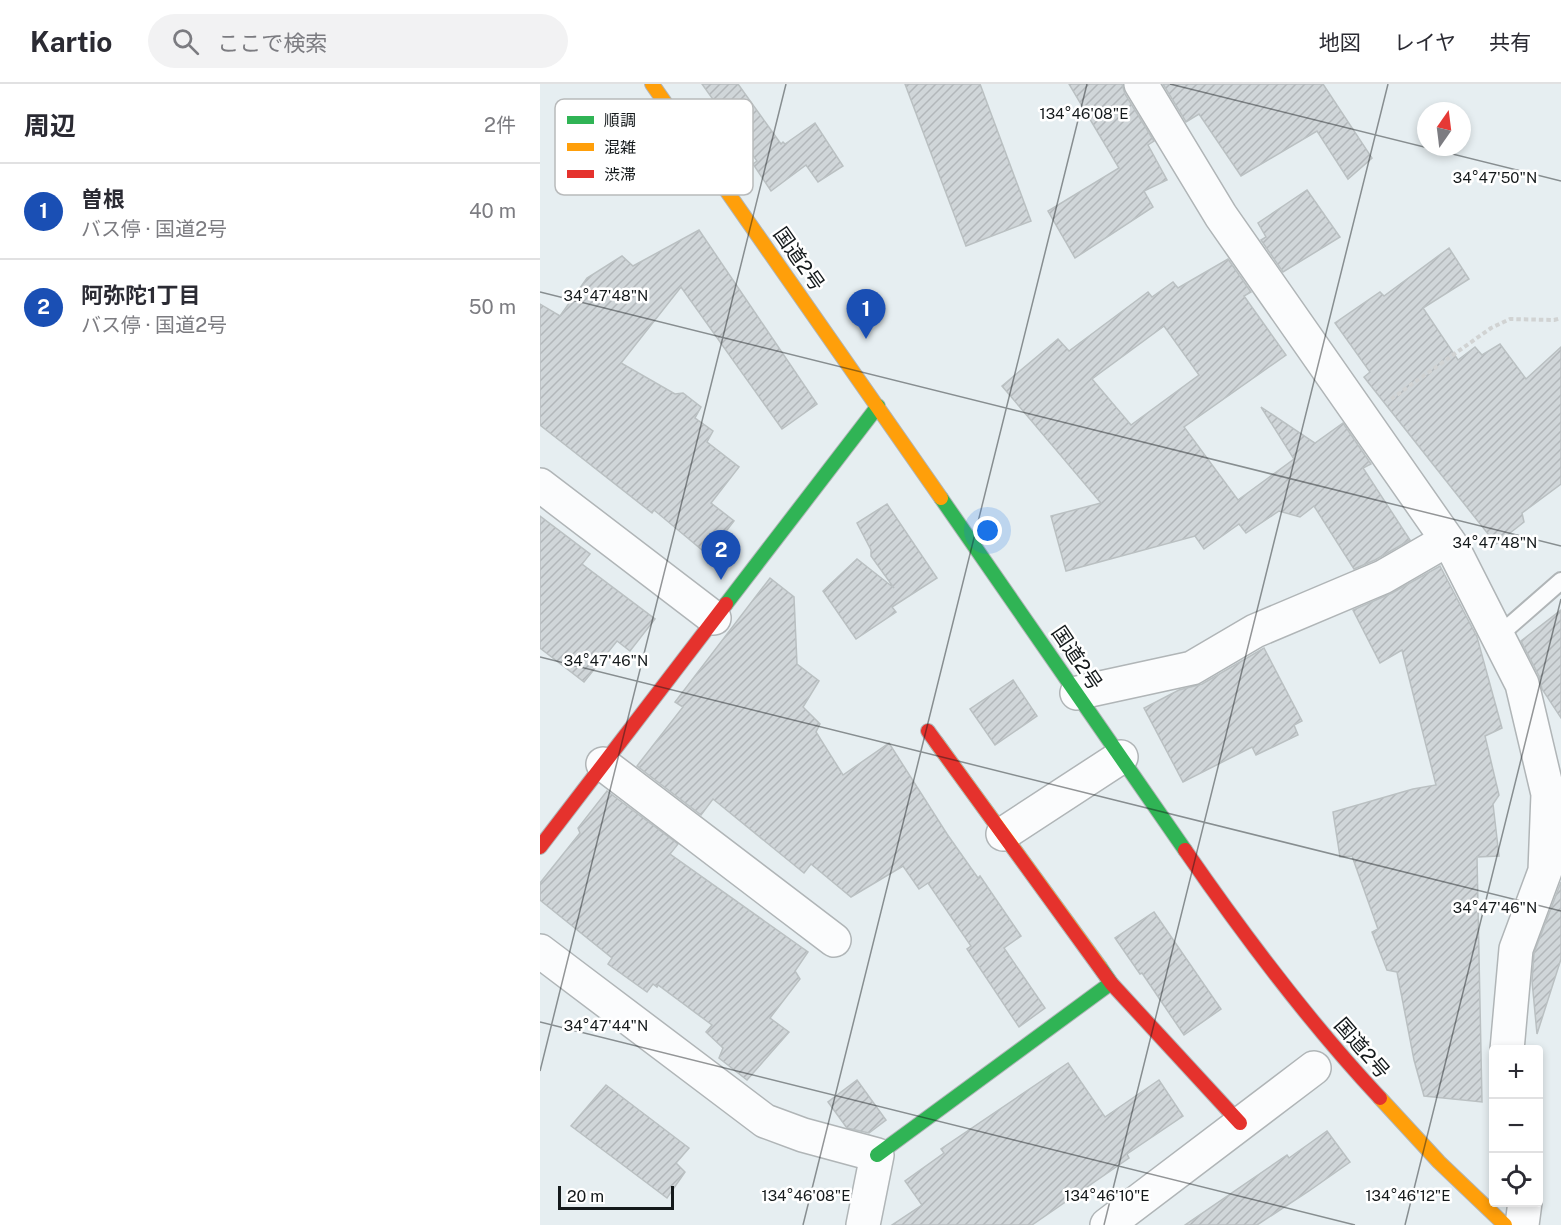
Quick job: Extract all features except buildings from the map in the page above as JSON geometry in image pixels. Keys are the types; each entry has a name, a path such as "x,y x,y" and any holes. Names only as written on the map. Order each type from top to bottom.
{"main road":[{"name":"国道2号","path":"652,84 663,99"},
{"name":"国道2号","path":"730,195 1216,895 1338,1053 1439,1162 1505,1225"},
{"path":"540,847 878,405"},
{"path":"1112,983 928,731 1003,834 1112,983 1240,1123"},
{"path":"877,1155 1112,983"}],"street":[{"path":"1142,84 1221,216 1453,548 1522,684 1548,794 1545,871 1516,950 1507,1045"},
{"path":"540,485 714,618"},
{"path":"1077,693 1192,668 1255,631 1383,577 1447,540"},
{"path":"1003,834 1121,757"},
{"path":"603,765 834,940"},
{"path":"540,951 765,1121 802,1135 877,1155 863,1225"},
{"path":"1107,1225 1314,1068"},
{"path":"1522,1225 1524,1207"}],"lane":[{"path":"1498,636 1561,581"}],"path":[{"path":"1364,419 1491,328 1510,319 1561,318"}],"traffic: fast":[{"path":"726,604 878,406"},
{"path":"941,498 1185,850"},
{"path":"877,1155 1111,983 1100,967"}],"traffic: slow":[{"path":"652,84 662,99"},
{"path":"729,195 941,498"},
{"path":"936,742 1100,967"},
{"path":"1380,1098 1439,1162 1505,1225"}],"traffic: jam":[{"path":"540,847 726,604"},
{"path":"936,742 928,731 1111,983 1240,1123"},
{"path":"1185,850 1278,978 1380,1098"}],"place":[{"name":"曽根","path":"866,339"},
{"name":"阿弥陀1丁目","path":"721,580"}]}
